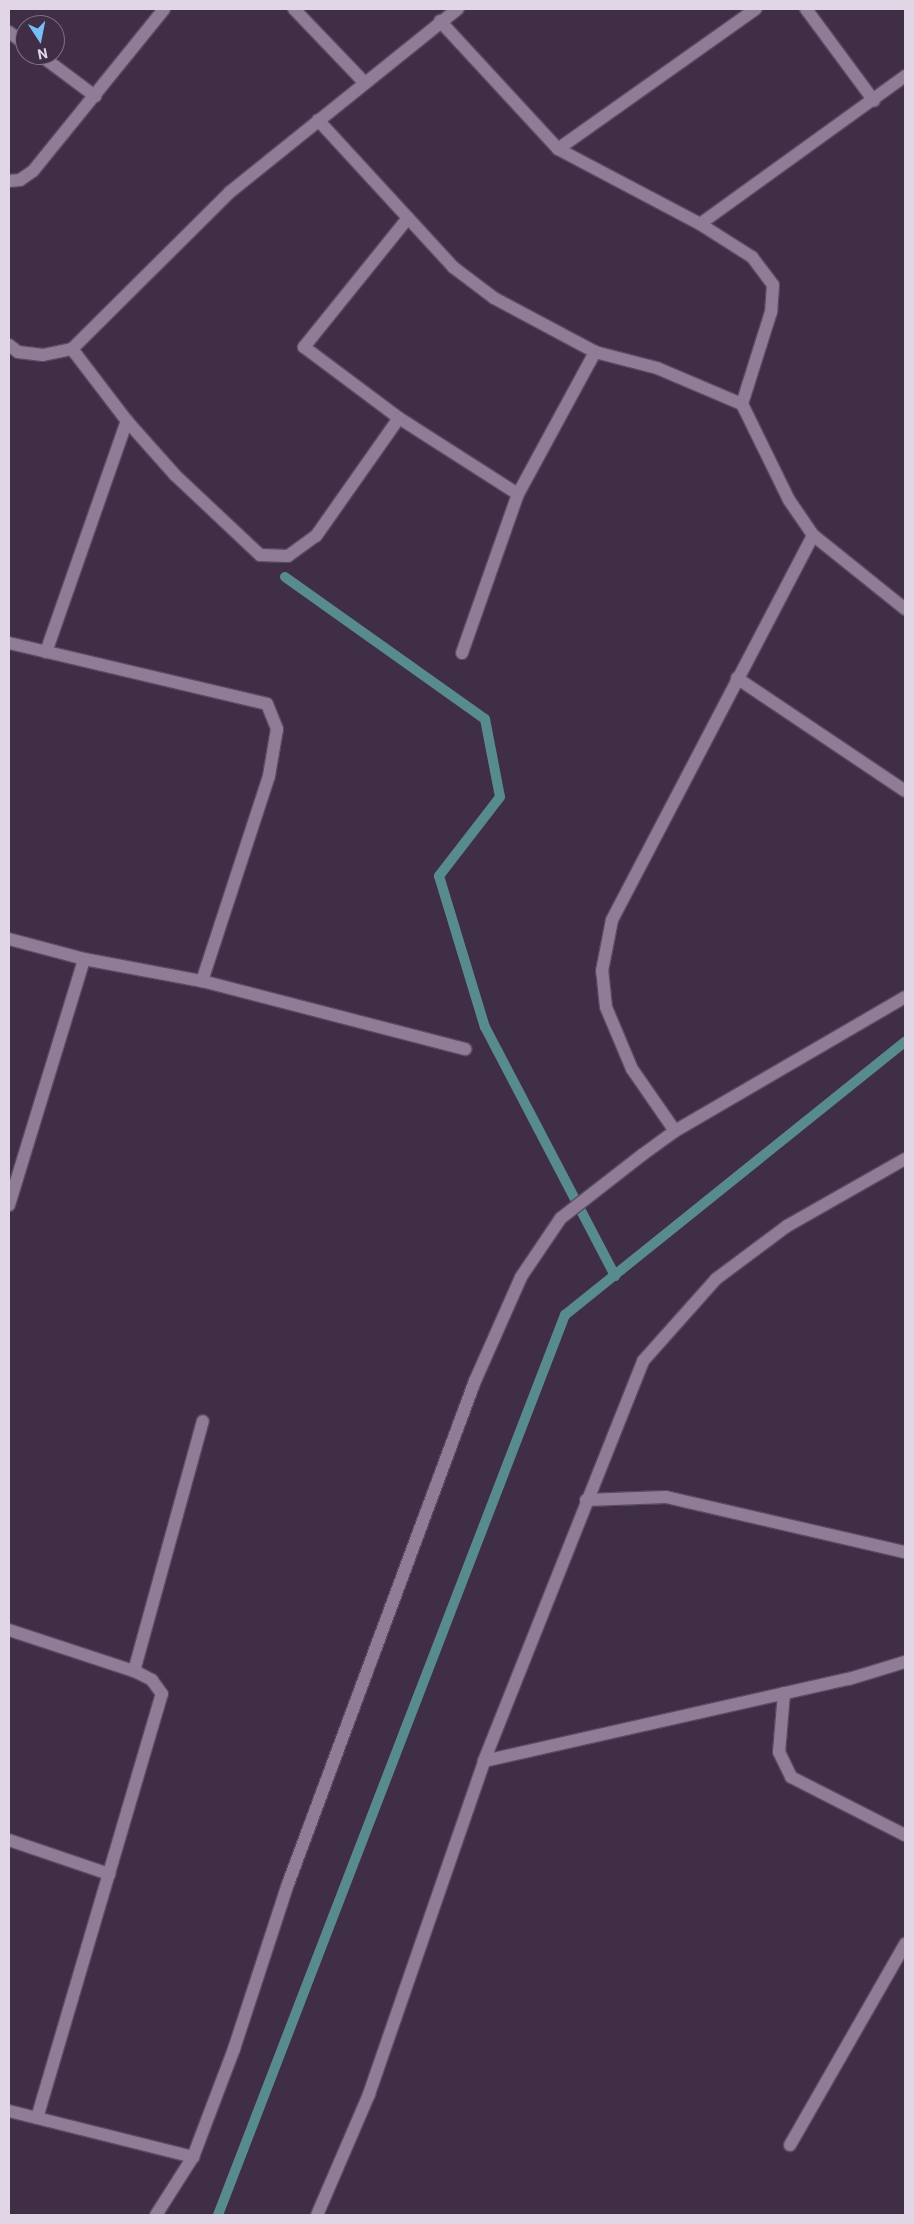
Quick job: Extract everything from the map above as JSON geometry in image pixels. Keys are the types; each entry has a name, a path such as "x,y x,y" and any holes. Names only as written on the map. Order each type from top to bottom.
{"street":[{"path":"9,181 20,180 34,171 164,9"},
{"path":"294,9 364,82"},
{"path":"9,345 18,352 43,355 72,349 230,192 440,21 458,9"},
{"path":"558,148 756,9"},
{"path":"806,9 874,101"},
{"path":"440,21 558,148 700,224 752,257 773,285 771,312 742,404"},
{"path":"53,65 95,96"},
{"path":"700,224 874,101 905,76"},
{"path":"318,120 453,267 494,298 595,352 657,368 742,404 789,500 813,535 905,609"},
{"path":"408,218 304,347 399,418 518,494"},
{"path":"72,349 127,422 175,475 260,555 288,556 316,536 399,418"},
{"path":"462,654 518,494 595,352"},
{"path":"46,652 127,422"},
{"path":"675,1131 632,1070 606,1007 602,971 612,920 813,535"},
{"path":"9,643 266,704 277,729 269,776 202,981"},
{"path":"737,678 905,791"},
{"path":"9,939 84,958 202,981 465,1050"},
{"path":"9,1205 84,958"},
{"path":"156,2215 193,2158 234,2049 291,1875 475,1381 520,1277 561,1218 599,1187 675,1131 905,997"},
{"path":"317,2215 369,2094 484,1761 586,1500 643,1361 716,1279 787,1226 905,1159"},
{"path":"134,1671 203,1421"},
{"path":"586,1500 666,1497 905,1552"},
{"path":"9,1630 134,1671 152,1680 162,1694 37,2118"},
{"path":"484,1761 784,1693 905,1662"},
{"path":"784,1693 778,1752 791,1778 905,1835"},
{"path":"9,1840 109,1874"},
{"path":"790,2145 905,1944"},
{"path":"9,2111 193,2158"}],"waterway":[{"path":"285,577 485,719 500,797 439,876 485,1027 615,1276"},
{"path":"218,2215 565,1315 905,1042"}]}
